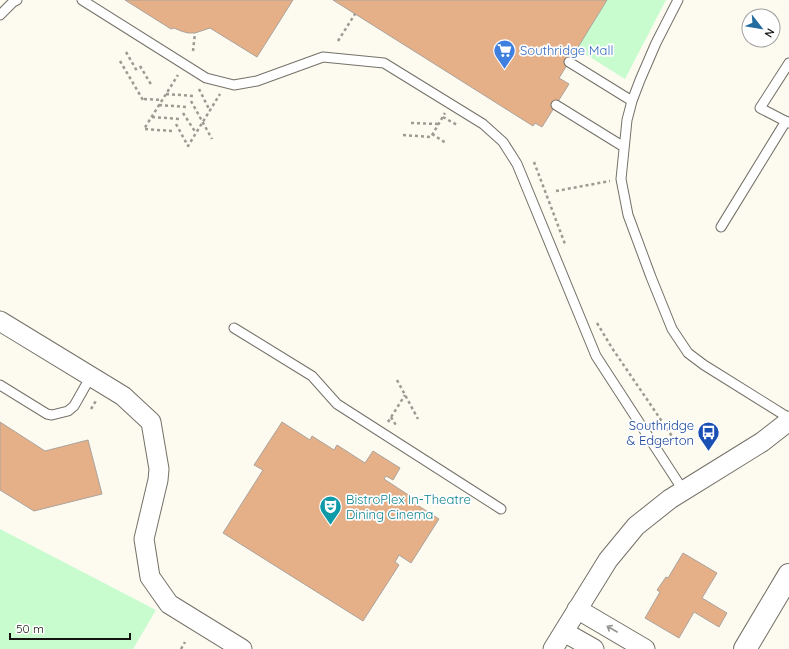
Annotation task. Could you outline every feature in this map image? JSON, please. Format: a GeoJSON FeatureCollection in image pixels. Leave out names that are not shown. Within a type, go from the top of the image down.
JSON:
{"type":"FeatureCollection","features":[{"type":"Feature","properties":{"kind":"street"},"geometry":{"type":"LineString","coordinates":[[0,322],[123,396],[151,422],[159,469],[158,480],[144,539],[150,577],[169,604],[242,649]]}},
{"type":"Feature","properties":{"kind":"street"},"geometry":{"type":"LineString","coordinates":[[553,649],[608,560],[636,526],[683,490],[762,442],[789,421]]}},
{"type":"Feature","properties":{"kind":"street"},"geometry":{"type":"LineString","coordinates":[[746,649],[789,575]]}},
{"type":"Feature","properties":{"kind":"street"},"geometry":{"type":"LineString","coordinates":[[577,609],[645,649]]}},
{"type":"Feature","properties":{"kind":"street"},"geometry":{"type":"LineString","coordinates":[[564,632],[594,649]]}},
{"type":"Feature","properties":{"kind":"lane"},"geometry":{"type":"LineString","coordinates":[[0,15],[17,0]]}},
{"type":"Feature","properties":{"kind":"lane"},"geometry":{"type":"LineString","coordinates":[[82,0],[206,78],[234,85],[252,82],[323,57],[384,62],[483,124],[503,142],[517,164],[596,356],[683,490]]}},
{"type":"Feature","properties":{"kind":"lane"},"geometry":{"type":"LineString","coordinates":[[678,0],[656,43],[640,80],[632,100],[627,120],[621,179],[628,215],[672,328],[688,353],[704,365],[789,418]]}},
{"type":"Feature","properties":{"kind":"lane"},"geometry":{"type":"LineString","coordinates":[[569,62],[632,100]]}},
{"type":"Feature","properties":{"kind":"lane"},"geometry":{"type":"LineString","coordinates":[[721,227],[788,122],[760,108],[789,63]]}},
{"type":"Feature","properties":{"kind":"lane"},"geometry":{"type":"LineString","coordinates":[[556,105],[624,147]]}},
{"type":"Feature","properties":{"kind":"lane"},"geometry":{"type":"LineString","coordinates":[[234,328],[312,376],[337,404],[501,509]]}},
{"type":"Feature","properties":{"kind":"lane"},"geometry":{"type":"LineString","coordinates":[[0,385],[47,414],[52,415],[68,411],[74,406],[90,376]]}},
{"type":"Feature","properties":{"kind":"path"},"geometry":{"type":"LineString","coordinates":[[338,41],[355,14]]}},
{"type":"Feature","properties":{"kind":"path"},"geometry":{"type":"LineString","coordinates":[[194,51],[195,33]]}},
{"type":"Feature","properties":{"kind":"path"},"geometry":{"type":"LineString","coordinates":[[126,52],[137,71]]}},
{"type":"Feature","properties":{"kind":"path"},"geometry":{"type":"LineString","coordinates":[[120,61],[143,99],[162,100]]}},
{"type":"Feature","properties":{"kind":"path"},"geometry":{"type":"LineString","coordinates":[[140,66],[152,86]]}},
{"type":"Feature","properties":{"kind":"path"},"geometry":{"type":"LineString","coordinates":[[172,131],[144,129],[179,74]]}},
{"type":"Feature","properties":{"kind":"path"},"geometry":{"type":"LineString","coordinates":[[198,89],[210,111]]}},
{"type":"Feature","properties":{"kind":"path"},"geometry":{"type":"LineString","coordinates":[[166,94],[194,96]]}},
{"type":"Feature","properties":{"kind":"path"},"geometry":{"type":"LineString","coordinates":[[176,124],[188,146],[220,94]]}},
{"type":"Feature","properties":{"kind":"path"},"geometry":{"type":"LineString","coordinates":[[191,101],[212,139]]}},
{"type":"Feature","properties":{"kind":"path"},"geometry":{"type":"LineString","coordinates":[[159,105],[187,108]]}},
{"type":"Feature","properties":{"kind":"path"},"geometry":{"type":"LineString","coordinates":[[183,113],[196,133]]}},
{"type":"Feature","properties":{"kind":"path"},"geometry":{"type":"LineString","coordinates":[[404,135],[430,137],[446,113]]}},
{"type":"Feature","properties":{"kind":"path"},"geometry":{"type":"LineString","coordinates":[[152,117],[180,119]]}},
{"type":"Feature","properties":{"kind":"path"},"geometry":{"type":"LineString","coordinates":[[443,117],[457,125]]}},
{"type":"Feature","properties":{"kind":"path"},"geometry":{"type":"LineString","coordinates":[[412,123],[438,124]]}},
{"type":"Feature","properties":{"kind":"path"},"geometry":{"type":"LineString","coordinates":[[432,134],[446,143]]}},
{"type":"Feature","properties":{"kind":"path"},"geometry":{"type":"LineString","coordinates":[[534,162],[567,250]]}},
{"type":"Feature","properties":{"kind":"path"},"geometry":{"type":"LineString","coordinates":[[556,191],[602,183]]}},
{"type":"Feature","properties":{"kind":"path"},"geometry":{"type":"LineString","coordinates":[[597,322],[612,348],[678,445]]}},
{"type":"Feature","properties":{"kind":"path"},"geometry":{"type":"LineString","coordinates":[[397,380],[418,420]]}},
{"type":"Feature","properties":{"kind":"path"},"geometry":{"type":"LineString","coordinates":[[382,419],[388,423],[405,396]]}},
{"type":"Feature","properties":{"kind":"path"},"geometry":{"type":"LineString","coordinates":[[181,649],[185,642]]}},
{"type":"Feature","properties":{"kind":"green space"},"geometry":{"type":"Polygon","coordinates":[[[607,0],[666,0],[625,79],[577,49],[607,0]]]}},
{"type":"Feature","properties":{"kind":"green space"},"geometry":{"type":"Polygon","coordinates":[[[0,529],[156,610],[133,649],[0,649],[0,529]]]}},
{"type":"Feature","properties":{"kind":"building"},"geometry":{"type":"Polygon","coordinates":[[[125,0],[293,0],[257,57],[210,28],[195,33],[188,33],[174,28],[171,29],[125,0]]]}},
{"type":"Feature","properties":{"kind":"building","name":"Southridge Mall"},"geometry":{"type":"Polygon","coordinates":[[[333,0],[607,0],[559,78],[569,84],[542,127],[535,123],[533,126],[333,0]]]}},
{"type":"Feature","properties":{"kind":"building"},"geometry":{"type":"Polygon","coordinates":[[[0,422],[45,451],[88,440],[102,494],[34,511],[0,490],[0,422]]]}},
{"type":"Feature","properties":{"kind":"building","name":"BistroPlex In-Theatre Dining Cinema"},"geometry":{"type":"Polygon","coordinates":[[[282,422],[310,440],[312,436],[334,450],[337,445],[365,463],[373,451],[400,468],[393,480],[386,476],[384,479],[413,498],[411,501],[439,519],[411,563],[399,555],[395,562],[399,565],[363,621],[223,533],[263,470],[254,465],[282,422]]]}},
{"type":"Feature","properties":{"kind":"building"},"geometry":{"type":"Polygon","coordinates":[[[683,553],[717,573],[702,598],[727,613],[719,627],[694,612],[679,638],[645,618],[660,592],[657,590],[666,577],[668,578],[683,553]]]}},
{"type":"Feature","properties":{"kind":"place","name":"Southridge Mall"},"geometry":{"type":"Point","coordinates":[504,70]}},
{"type":"Feature","properties":{"kind":"place","name":"Southridge & Edgerton"},"geometry":{"type":"Point","coordinates":[709,452]}},
{"type":"Feature","properties":{"kind":"place","name":"BistroPlex In-Theatre Dining Cinema"},"geometry":{"type":"Point","coordinates":[331,526]}}]}
